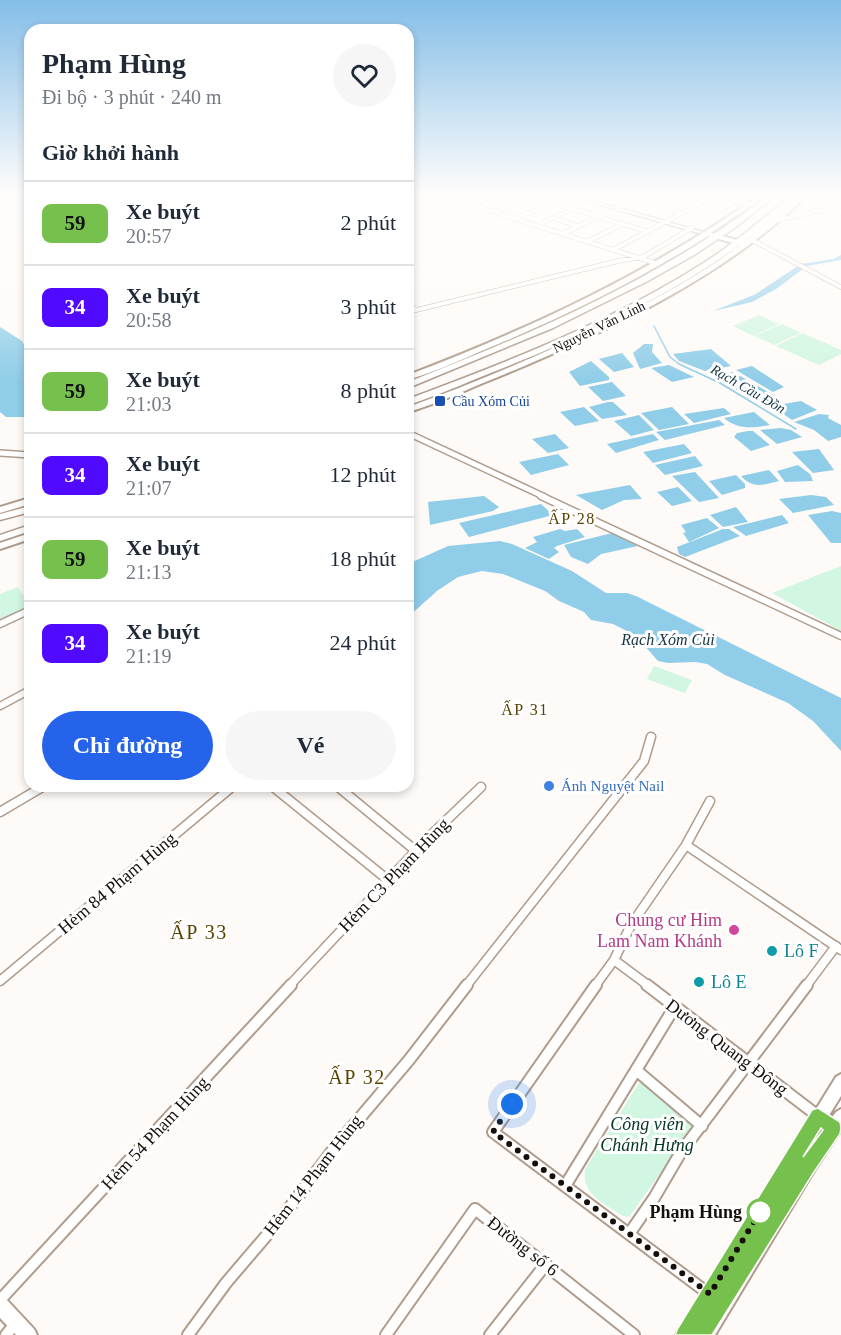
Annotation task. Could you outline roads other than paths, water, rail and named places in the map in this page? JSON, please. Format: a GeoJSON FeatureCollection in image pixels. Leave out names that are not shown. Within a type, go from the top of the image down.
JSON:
{"type":"FeatureCollection","features":[{"type":"Feature","properties":{"kind":"highway","name":"Nguyễn Văn Linh"},"geometry":{"type":"LineString","coordinates":[[414,383],[516,341],[597,304],[681,257]]}},
{"type":"Feature","properties":{"kind":"highway","name":"Nguyễn Văn Linh"},"geometry":{"type":"LineString","coordinates":[[414,400],[585,330],[663,290],[717,257]]}},
{"type":"Feature","properties":{"kind":"highway"},"geometry":{"type":"LineString","coordinates":[[0,518],[24,506]]}},
{"type":"Feature","properties":{"kind":"highway"},"geometry":{"type":"LineString","coordinates":[[0,538],[24,530]]}},
{"type":"Feature","properties":{"kind":"main road","name":"Nguyễn Văn Linh"},"geometry":{"type":"LineString","coordinates":[[414,376],[506,339],[580,305],[668,257]]}},
{"type":"Feature","properties":{"kind":"main road","name":"Nguyễn Văn Linh"},"geometry":{"type":"LineString","coordinates":[[414,410],[588,334],[667,293],[720,257]]}},
{"type":"Feature","properties":{"kind":"main road"},"geometry":{"type":"LineString","coordinates":[[0,510],[24,504]]}},
{"type":"Feature","properties":{"kind":"main road"},"geometry":{"type":"LineString","coordinates":[[0,547],[24,538]]}},
{"type":"Feature","properties":{"kind":"main road"},"geometry":{"type":"LineString","coordinates":[[0,547],[24,543]]}},
{"type":"Feature","properties":{"kind":"main road"},"geometry":{"type":"LineString","coordinates":[[705,1335],[716,1299],[818,1116],[841,1082]]}},
{"type":"Feature","properties":{"kind":"main road"},"geometry":{"type":"LineString","coordinates":[[685,1335],[716,1299],[808,1166],[839,1126]]}},
{"type":"Feature","properties":{"kind":"main road"},"geometry":{"type":"LineString","coordinates":[[0,1305],[20,1332]]}},
{"type":"Feature","properties":{"kind":"street"},"geometry":{"type":"LineString","coordinates":[[787,257],[841,287]]}},
{"type":"Feature","properties":{"kind":"street"},"geometry":{"type":"LineString","coordinates":[[416,310],[618,261],[640,258],[658,264]]}},
{"type":"Feature","properties":{"kind":"street"},"geometry":{"type":"LineString","coordinates":[[414,436],[841,636]]}},
{"type":"Feature","properties":{"kind":"street"},"geometry":{"type":"LineString","coordinates":[[0,453],[24,455]]}},
{"type":"Feature","properties":{"kind":"street"},"geometry":{"type":"LineString","coordinates":[[0,624],[24,613]]}},
{"type":"Feature","properties":{"kind":"street"},"geometry":{"type":"LineString","coordinates":[[0,706],[24,693]]}},
{"type":"Feature","properties":{"kind":"street","name":"Hẻm 14 Phạm Hùng"},"geometry":{"type":"LineString","coordinates":[[188,1335],[226,1283],[284,1215],[378,1094],[409,1060],[529,904],[644,761],[651,737]]}},
{"type":"Feature","properties":{"kind":"street","name":"Hẻm C3 Phạm Hùng"},"geometry":{"type":"LineString","coordinates":[[309,966],[416,850],[481,787]]}},
{"type":"Feature","properties":{"kind":"street"},"geometry":{"type":"LineString","coordinates":[[0,812],[34,792]]}},
{"type":"Feature","properties":{"kind":"street","name":"Hẻm 84 Phạm Hùng"},"geometry":{"type":"LineString","coordinates":[[0,981],[226,792]]}},
{"type":"Feature","properties":{"kind":"street"},"geometry":{"type":"LineString","coordinates":[[279,792],[388,880]]}},
{"type":"Feature","properties":{"kind":"street"},"geometry":{"type":"LineString","coordinates":[[344,792],[416,850]]}},
{"type":"Feature","properties":{"kind":"street"},"geometry":{"type":"LineString","coordinates":[[710,801],[686,845],[631,925],[614,960],[493,1132],[716,1299]]}},
{"type":"Feature","properties":{"kind":"street"},"geometry":{"type":"LineString","coordinates":[[629,1234],[654,1198],[681,1152],[838,948],[686,845]]}},
{"type":"Feature","properties":{"kind":"street","name":"Dương Quang Đông"},"geometry":{"type":"LineString","coordinates":[[614,960],[818,1116],[839,1126]]}},
{"type":"Feature","properties":{"kind":"street","name":"Hẻm 54 Phạm Hùng"},"geometry":{"type":"LineString","coordinates":[[0,1300],[309,966]]}},
{"type":"Feature","properties":{"kind":"street"},"geometry":{"type":"LineString","coordinates":[[565,1186],[674,1008]]}},
{"type":"Feature","properties":{"kind":"street"},"geometry":{"type":"LineString","coordinates":[[636,1070],[702,1126]]}},
{"type":"Feature","properties":{"kind":"street","name":"Đường số 6"},"geometry":{"type":"LineString","coordinates":[[386,1335],[475,1209],[634,1335]]}},
{"type":"Feature","properties":{"kind":"street"},"geometry":{"type":"LineString","coordinates":[[490,1335],[546,1264]]}},
{"type":"Feature","properties":{"kind":"water"},"geometry":{"type":"Polygon","coordinates":[[[841,257],[841,260],[807,266],[776,289],[752,302],[713,311],[754,295],[801,264],[841,257]]]}},
{"type":"Feature","properties":{"kind":"water"},"geometry":{"type":"Polygon","coordinates":[[[0,327],[24,344],[24,417],[6,417],[0,412],[0,327]]]}},
{"type":"Feature","properties":{"kind":"water"},"geometry":{"type":"Polygon","coordinates":[[[644,344],[653,344],[652,352],[662,363],[640,369],[633,353],[644,344]]]}},
{"type":"Feature","properties":{"kind":"water"},"geometry":{"type":"Polygon","coordinates":[[[711,349],[731,366],[705,371],[679,361],[673,354],[711,349]]]}},
{"type":"Feature","properties":{"kind":"water"},"geometry":{"type":"Polygon","coordinates":[[[622,353],[634,367],[614,372],[599,359],[622,353]]]}},
{"type":"Feature","properties":{"kind":"water"},"geometry":{"type":"Polygon","coordinates":[[[591,361],[609,377],[609,380],[580,386],[569,372],[591,361]]]}},
{"type":"Feature","properties":{"kind":"water"},"geometry":{"type":"Polygon","coordinates":[[[669,365],[694,377],[672,382],[651,368],[669,365]]]}},
{"type":"Feature","properties":{"kind":"water"},"geometry":{"type":"Polygon","coordinates":[[[752,366],[784,387],[773,392],[736,370],[752,366]]]}},
{"type":"Feature","properties":{"kind":"water"},"geometry":{"type":"Polygon","coordinates":[[[733,372],[777,397],[768,402],[758,402],[715,377],[733,372]]]}},
{"type":"Feature","properties":{"kind":"water"},"geometry":{"type":"Polygon","coordinates":[[[612,382],[626,396],[603,401],[588,387],[612,382]]]}},
{"type":"Feature","properties":{"kind":"water"},"geometry":{"type":"Polygon","coordinates":[[[801,401],[817,410],[792,420],[776,409],[778,405],[801,401]]]}},
{"type":"Feature","properties":{"kind":"water"},"geometry":{"type":"Polygon","coordinates":[[[613,402],[627,415],[602,419],[589,407],[613,402]]]}},
{"type":"Feature","properties":{"kind":"water"},"geometry":{"type":"Polygon","coordinates":[[[584,407],[599,421],[575,426],[560,412],[584,407]]]}},
{"type":"Feature","properties":{"kind":"water"},"geometry":{"type":"Polygon","coordinates":[[[672,407],[689,424],[659,430],[641,413],[672,407]]]}},
{"type":"Feature","properties":{"kind":"water"},"geometry":{"type":"Polygon","coordinates":[[[724,408],[731,414],[694,423],[684,414],[724,408]]]}},
{"type":"Feature","properties":{"kind":"water"},"geometry":{"type":"Polygon","coordinates":[[[754,412],[770,425],[746,427],[735,425],[724,418],[754,412]]]}},
{"type":"Feature","properties":{"kind":"water"},"geometry":{"type":"Polygon","coordinates":[[[819,414],[829,415],[828,418],[841,425],[841,437],[828,441],[814,430],[794,422],[819,414]]]}},
{"type":"Feature","properties":{"kind":"water"},"geometry":{"type":"Polygon","coordinates":[[[639,415],[654,430],[631,436],[614,421],[639,415]]]}},
{"type":"Feature","properties":{"kind":"water"},"geometry":{"type":"Polygon","coordinates":[[[719,420],[725,425],[665,440],[656,432],[719,420]]]}},
{"type":"Feature","properties":{"kind":"water"},"geometry":{"type":"Polygon","coordinates":[[[781,428],[791,430],[802,437],[777,444],[760,430],[781,428]]]}},
{"type":"Feature","properties":{"kind":"water"},"geometry":{"type":"Polygon","coordinates":[[[753,431],[770,445],[751,451],[734,437],[737,433],[753,431]]]}},
{"type":"Feature","properties":{"kind":"water"},"geometry":{"type":"Polygon","coordinates":[[[555,434],[569,448],[548,453],[532,439],[555,434]]]}},
{"type":"Feature","properties":{"kind":"water"},"geometry":{"type":"Polygon","coordinates":[[[653,434],[659,440],[616,453],[607,444],[653,434]]]}},
{"type":"Feature","properties":{"kind":"water"},"geometry":{"type":"Polygon","coordinates":[[[684,444],[692,453],[653,463],[643,452],[684,444]]]}},
{"type":"Feature","properties":{"kind":"water"},"geometry":{"type":"Polygon","coordinates":[[[819,449],[834,470],[813,473],[792,452],[819,449]]]}},
{"type":"Feature","properties":{"kind":"water"},"geometry":{"type":"Polygon","coordinates":[[[558,454],[569,465],[531,475],[519,462],[558,454]]]}},
{"type":"Feature","properties":{"kind":"water"},"geometry":{"type":"Polygon","coordinates":[[[695,456],[703,466],[665,475],[655,465],[695,456]]]}},
{"type":"Feature","properties":{"kind":"water"},"geometry":{"type":"Polygon","coordinates":[[[798,465],[810,474],[813,481],[785,482],[777,471],[798,465]]]}},
{"type":"Feature","properties":{"kind":"water"},"geometry":{"type":"Polygon","coordinates":[[[769,470],[779,481],[763,485],[754,484],[741,476],[769,470]]]}},
{"type":"Feature","properties":{"kind":"water"},"geometry":{"type":"Polygon","coordinates":[[[695,472],[719,498],[699,502],[672,476],[695,472]]]}},
{"type":"Feature","properties":{"kind":"water"},"geometry":{"type":"Polygon","coordinates":[[[736,475],[745,484],[745,488],[722,495],[709,481],[736,475]]]}},
{"type":"Feature","properties":{"kind":"water"},"geometry":{"type":"Polygon","coordinates":[[[630,485],[642,499],[624,500],[602,510],[576,495],[630,485]]]}},
{"type":"Feature","properties":{"kind":"water"},"geometry":{"type":"Polygon","coordinates":[[[678,487],[692,501],[672,506],[657,492],[678,487]]]}},
{"type":"Feature","properties":{"kind":"water"},"geometry":{"type":"Polygon","coordinates":[[[811,495],[826,497],[834,505],[793,513],[779,499],[811,495]]]}},
{"type":"Feature","properties":{"kind":"water"},"geometry":{"type":"Polygon","coordinates":[[[484,496],[499,507],[493,511],[430,525],[428,502],[484,496]]]}},
{"type":"Feature","properties":{"kind":"water"},"geometry":{"type":"Polygon","coordinates":[[[541,504],[553,515],[469,537],[459,523],[541,504]]]}},
{"type":"Feature","properties":{"kind":"water"},"geometry":{"type":"Polygon","coordinates":[[[736,507],[748,522],[723,527],[710,515],[736,507]]]}},
{"type":"Feature","properties":{"kind":"water"},"geometry":{"type":"Polygon","coordinates":[[[832,511],[841,513],[841,543],[831,543],[808,515],[832,511]]]}},
{"type":"Feature","properties":{"kind":"water"},"geometry":{"type":"Polygon","coordinates":[[[782,515],[789,523],[746,536],[733,527],[782,515]]]}},
{"type":"Feature","properties":{"kind":"water"},"geometry":{"type":"Polygon","coordinates":[[[707,518],[719,528],[689,542],[681,525],[707,518]]]}},
{"type":"Feature","properties":{"kind":"water"},"geometry":{"type":"Polygon","coordinates":[[[560,529],[565,531],[577,529],[585,537],[557,546],[554,548],[559,552],[549,559],[525,548],[537,542],[533,537],[560,529]]]}},
{"type":"Feature","properties":{"kind":"water"},"geometry":{"type":"Polygon","coordinates":[[[723,529],[729,529],[740,536],[685,557],[679,554],[677,547],[723,529]]]}},
{"type":"Feature","properties":{"kind":"water"},"geometry":{"type":"Polygon","coordinates":[[[612,533],[638,546],[601,554],[588,564],[571,557],[564,545],[612,533]]]}},
{"type":"Feature","properties":{"kind":"water","name":"Rạch Xóm Củi"},"geometry":{"type":"Polygon","coordinates":[[[500,541],[512,544],[572,571],[606,593],[627,593],[636,596],[841,698],[841,751],[813,721],[788,703],[725,675],[707,664],[658,661],[635,635],[613,624],[591,620],[584,612],[559,601],[545,591],[503,574],[482,571],[458,577],[437,591],[414,612],[414,561],[448,546],[500,541]]]}},
{"type":"Feature","properties":{"kind":"waterway","name":"Rạch Cầu Đồn"},"geometry":{"type":"LineString","coordinates":[[654,326],[670,357],[679,364],[720,383],[796,429]]}},
{"type":"Feature","properties":{"kind":"place","name":"Cầu Xóm Củi"},"geometry":{"type":"Point","coordinates":[440,401]}},
{"type":"Feature","properties":{"kind":"place","name":"Ánh Nguyệt Nail"},"geometry":{"type":"Point","coordinates":[549,786]}},
{"type":"Feature","properties":{"kind":"place","name":"Chung cư Him Lam Nam Khánh"},"geometry":{"type":"Point","coordinates":[734,930]}},
{"type":"Feature","properties":{"kind":"place","name":"Lô F"},"geometry":{"type":"Point","coordinates":[772,951]}},
{"type":"Feature","properties":{"kind":"place","name":"Lô E"},"geometry":{"type":"Point","coordinates":[699,982]}},
{"type":"Feature","properties":{"kind":"place","name":"Phạm Hùng"},"geometry":{"type":"Point","coordinates":[760,1212]}},
{"type":"Feature","properties":{"kind":"district","name":"ẤP 28"},"geometry":{"type":"Point","coordinates":[572,518]}},
{"type":"Feature","properties":{"kind":"district","name":"ẤP 31"},"geometry":{"type":"Point","coordinates":[525,709]}},
{"type":"Feature","properties":{"kind":"district","name":"ẤP 33"},"geometry":{"type":"Point","coordinates":[199,932]}},
{"type":"Feature","properties":{"kind":"district","name":"ẤP 32"},"geometry":{"type":"Point","coordinates":[357,1077]}},
{"type":"Feature","properties":{"kind":"park label","name":"Công viên Chánh Hưng"},"geometry":{"type":"Point","coordinates":[647,1134]}}]}
